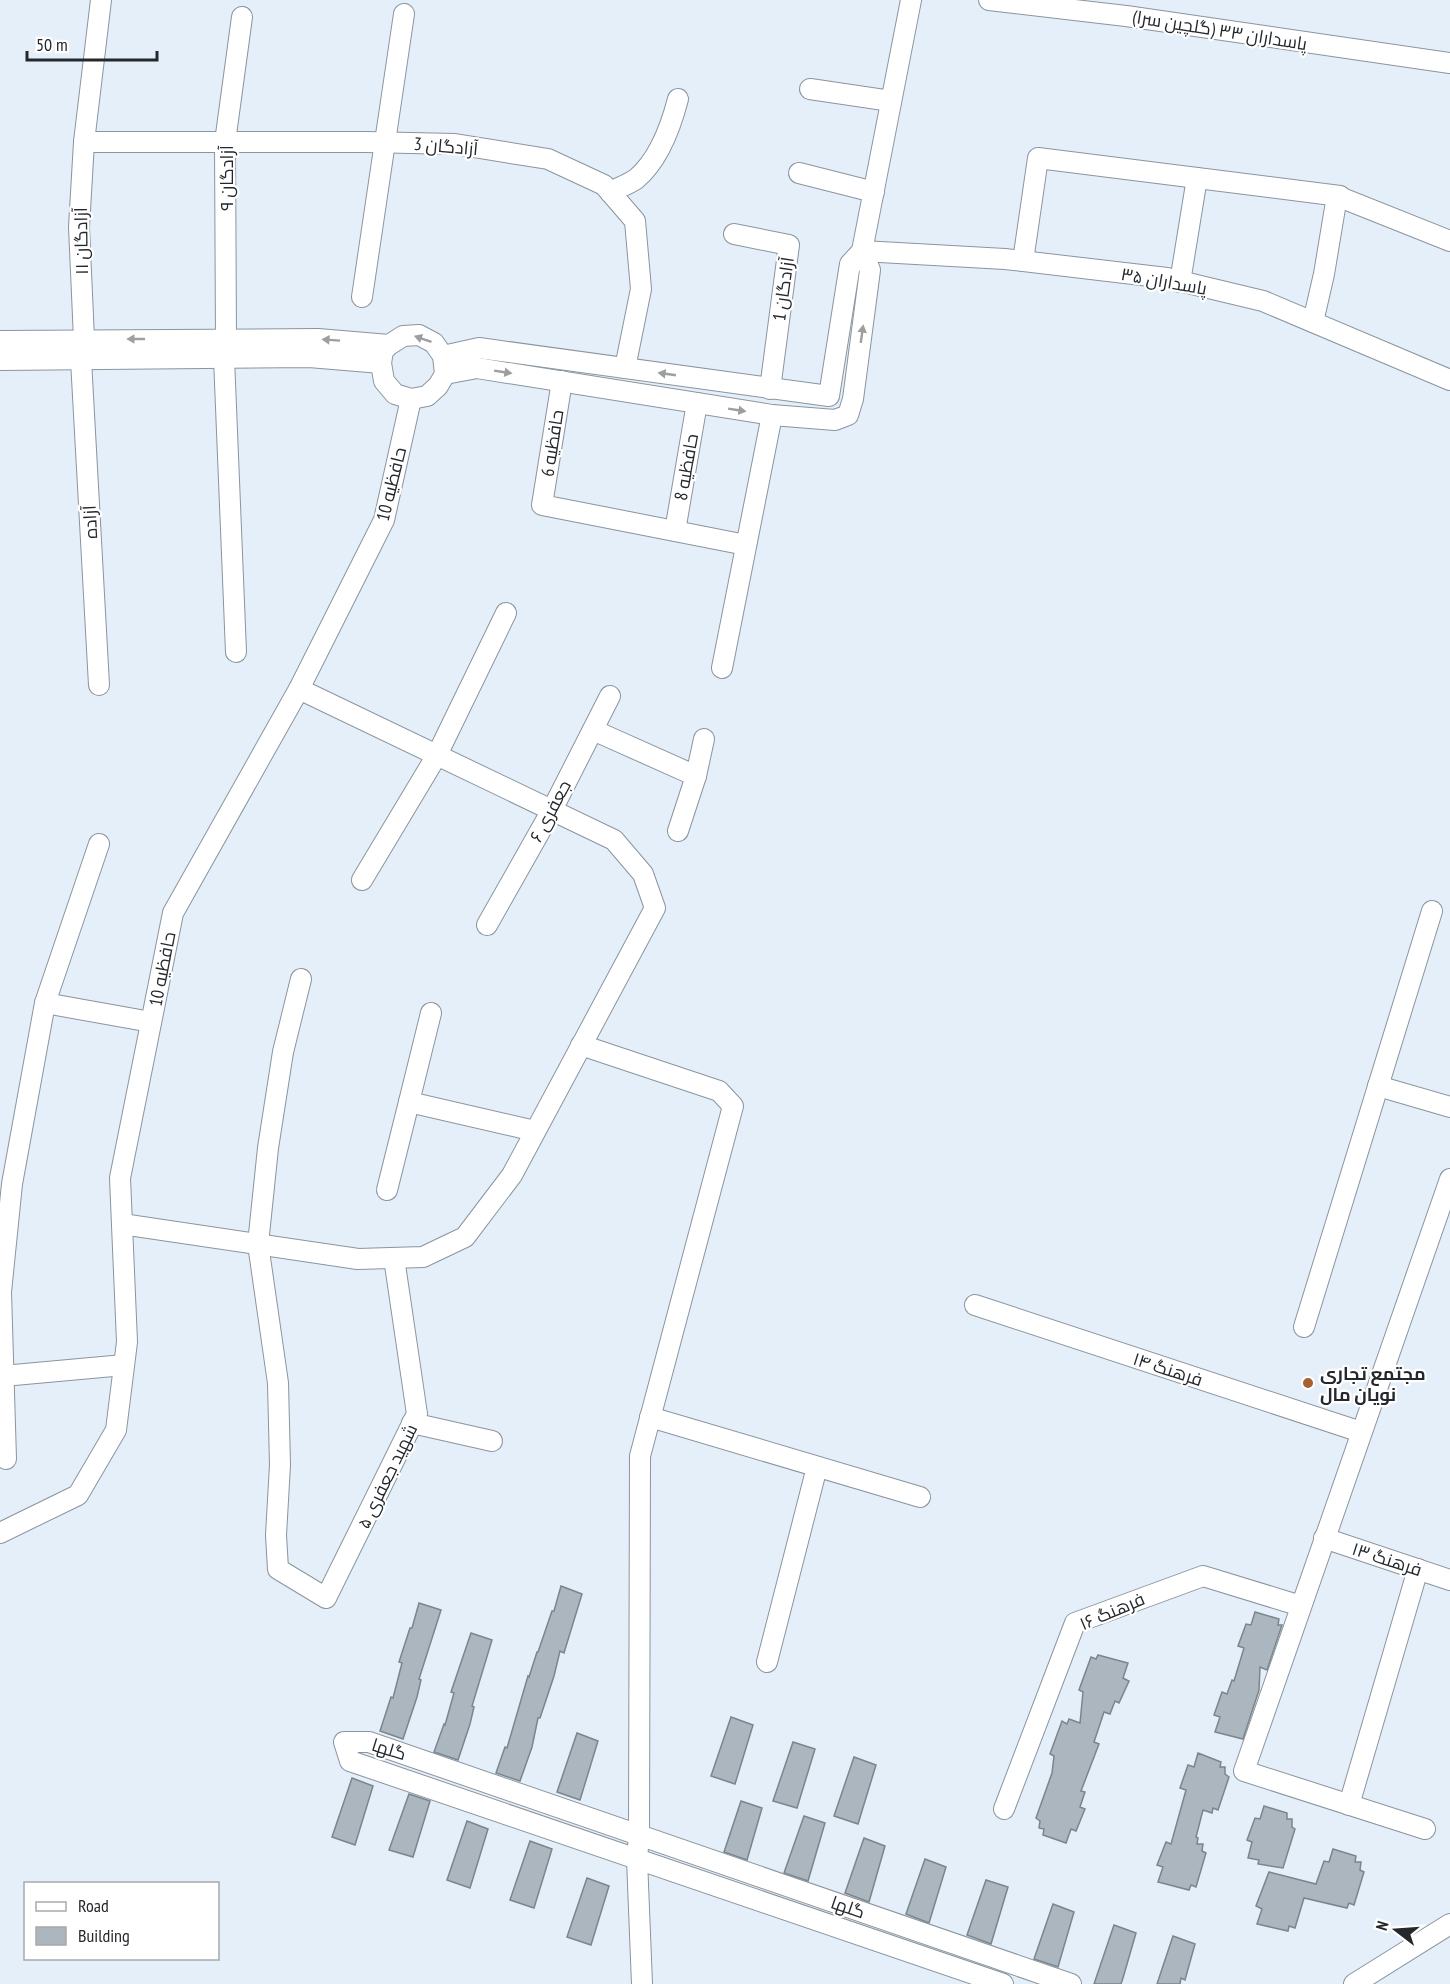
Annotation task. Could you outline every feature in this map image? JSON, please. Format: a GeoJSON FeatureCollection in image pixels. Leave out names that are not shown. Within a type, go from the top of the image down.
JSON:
{"type":"FeatureCollection","features":[{"type":"Feature","properties":{"kind":"street","name":"آزادگان ۱۱"},"geometry":{"type":"LineString","coordinates":[[84,339],[79,227],[84,142],[101,0]]}},
{"type":"Feature","properties":{"kind":"street"},"geometry":{"type":"LineString","coordinates":[[444,365],[479,348],[829,396],[850,264],[862,250],[911,0]]}},
{"type":"Feature","properties":{"kind":"street","name":"پاسداران ۳۳ (گلچین سرا)"},"geometry":{"type":"LineString","coordinates":[[989,0],[1126,16],[1450,63]]}},
{"type":"Feature","properties":{"kind":"street"},"geometry":{"type":"LineString","coordinates":[[362,297],[404,14]]}},
{"type":"Feature","properties":{"kind":"street","name":"آزادگان ۹"},"geometry":{"type":"LineString","coordinates":[[236,652],[225,349],[225,142],[242,17]]}},
{"type":"Feature","properties":{"kind":"street"},"geometry":{"type":"LineString","coordinates":[[810,89],[891,101]]}},
{"type":"Feature","properties":{"kind":"street"},"geometry":{"type":"LineString","coordinates":[[610,192],[635,179],[652,160],[672,123],[678,99]]}},
{"type":"Feature","properties":{"kind":"street","name":"آزادگان 3"},"geometry":{"type":"LineString","coordinates":[[84,142],[455,144],[548,159],[604,185],[635,221],[641,289],[625,368]]}},
{"type":"Feature","properties":{"kind":"street"},"geometry":{"type":"LineString","coordinates":[[1023,261],[1038,158],[1339,196],[1450,242]]}},
{"type":"Feature","properties":{"kind":"street"},"geometry":{"type":"LineString","coordinates":[[799,173],[874,192]]}},
{"type":"Feature","properties":{"kind":"street"},"geometry":{"type":"LineString","coordinates":[[1180,282],[1197,178]]}},
{"type":"Feature","properties":{"kind":"street"},"geometry":{"type":"LineString","coordinates":[[1313,322],[1339,196]]}},
{"type":"Feature","properties":{"kind":"street","name":"آزادگان 1"},"geometry":{"type":"LineString","coordinates":[[734,234],[789,245],[770,389]]}},
{"type":"Feature","properties":{"kind":"street"},"geometry":{"type":"LineString","coordinates":[[444,365],[562,381],[772,415],[836,420],[848,415],[853,399],[870,270],[862,250]]}},
{"type":"Feature","properties":{"kind":"street","name":"پاسداران ۳۵"},"geometry":{"type":"LineString","coordinates":[[862,250],[1023,261],[1167,278],[1263,301],[1450,380]]}},
{"type":"Feature","properties":{"kind":"street"},"geometry":{"type":"LineString","coordinates":[[419,335],[434,343],[444,365],[438,386],[426,396],[411,399],[395,394],[384,381],[381,363],[383,351],[389,345],[403,336],[419,335]]}},
{"type":"Feature","properties":{"kind":"street"},"geometry":{"type":"LineString","coordinates":[[0,341],[84,339],[381,363]]}},
{"type":"Feature","properties":{"kind":"street"},"geometry":{"type":"LineString","coordinates":[[0,360],[81,360],[318,339],[389,345]]}},
{"type":"Feature","properties":{"kind":"street","name":"آزاده"},"geometry":{"type":"LineString","coordinates":[[81,360],[99,685]]}},
{"type":"Feature","properties":{"kind":"street","name":"حافظیه 6"},"geometry":{"type":"LineString","coordinates":[[562,381],[542,505],[675,531]]}},
{"type":"Feature","properties":{"kind":"street","name":"حافظیه 10"},"geometry":{"type":"LineString","coordinates":[[0,1533],[78,1495],[116,1430],[127,1342],[120,1178],[173,913],[299,689],[384,520],[411,399]]}},
{"type":"Feature","properties":{"kind":"street","name":"حافظیه 8"},"geometry":{"type":"LineString","coordinates":[[675,531],[697,403]]}},
{"type":"Feature","properties":{"kind":"street"},"geometry":{"type":"LineString","coordinates":[[722,668],[772,415]]}},
{"type":"Feature","properties":{"kind":"street"},"geometry":{"type":"LineString","coordinates":[[675,531],[746,545]]}},
{"type":"Feature","properties":{"kind":"street"},"geometry":{"type":"LineString","coordinates":[[362,880],[437,755],[506,613]]}},
{"type":"Feature","properties":{"kind":"street"},"geometry":{"type":"LineString","coordinates":[[122,1224],[358,1259],[423,1257],[465,1237],[512,1175],[655,908],[643,874],[614,840],[299,689]]}},
{"type":"Feature","properties":{"kind":"street","name":"جعفری ۶"},"geometry":{"type":"LineString","coordinates":[[487,925],[552,810],[610,696]]}},
{"type":"Feature","properties":{"kind":"street"},"geometry":{"type":"LineString","coordinates":[[593,730],[696,776]]}},
{"type":"Feature","properties":{"kind":"street"},"geometry":{"type":"LineString","coordinates":[[678,831],[696,776],[704,739]]}},
{"type":"Feature","properties":{"kind":"street"},"geometry":{"type":"LineString","coordinates":[[6,1459],[1,1292],[12,1184],[45,1003],[99,844]]}},
{"type":"Feature","properties":{"kind":"street"},"geometry":{"type":"LineString","coordinates":[[1304,1327],[1432,911]]}},
{"type":"Feature","properties":{"kind":"street"},"geometry":{"type":"LineString","coordinates":[[258,1244],[268,1149],[281,1062],[302,979]]}},
{"type":"Feature","properties":{"kind":"street"},"geometry":{"type":"LineString","coordinates":[[45,1003],[151,1022]]}},
{"type":"Feature","properties":{"kind":"street"},"geometry":{"type":"LineString","coordinates":[[387,1190],[431,1013]]}},
{"type":"Feature","properties":{"kind":"street"},"geometry":{"type":"LineString","coordinates":[[581,1045],[719,1091],[733,1106],[640,1456],[639,1835],[637,1859],[642,1984]]}},
{"type":"Feature","properties":{"kind":"street"},"geometry":{"type":"LineString","coordinates":[[1378,1086],[1450,1107]]}},
{"type":"Feature","properties":{"kind":"street"},"geometry":{"type":"LineString","coordinates":[[409,1102],[535,1131]]}},
{"type":"Feature","properties":{"kind":"street"},"geometry":{"type":"LineString","coordinates":[[1425,1829],[1244,1771],[1361,1432],[1446,1201],[1450,1179]]}},
{"type":"Feature","properties":{"kind":"street","name":"شهید جعفری ۵"},"geometry":{"type":"LineString","coordinates":[[258,1244],[278,1383],[280,1465],[276,1535],[278,1569],[326,1598],[417,1414],[394,1258]]}},
{"type":"Feature","properties":{"kind":"street","name":"فرهنگ ۱۴"},"geometry":{"type":"LineString","coordinates":[[975,1305],[1361,1432]]}},
{"type":"Feature","properties":{"kind":"street"},"geometry":{"type":"LineString","coordinates":[[3,1376],[124,1365]]}},
{"type":"Feature","properties":{"kind":"street"},"geometry":{"type":"LineString","coordinates":[[650,1418],[920,1497]]}},
{"type":"Feature","properties":{"kind":"street"},"geometry":{"type":"LineString","coordinates":[[412,1423],[492,1441]]}},
{"type":"Feature","properties":{"kind":"street"},"geometry":{"type":"LineString","coordinates":[[767,1662],[817,1467]]}},
{"type":"Feature","properties":{"kind":"street","name":"فرهنگ ۱۳"},"geometry":{"type":"LineString","coordinates":[[1324,1538],[1450,1580]]}},
{"type":"Feature","properties":{"kind":"street"},"geometry":{"type":"LineString","coordinates":[[1349,1805],[1418,1569]]}},
{"type":"Feature","properties":{"kind":"street","name":"فرهنگ ۱۶"},"geometry":{"type":"LineString","coordinates":[[1004,1809],[1075,1623],[1203,1576],[1301,1606]]}},
{"type":"Feature","properties":{"kind":"street","name":"گلها"},"geometry":{"type":"LineString","coordinates":[[1003,1984],[350,1761],[344,1742],[369,1742],[1071,1984]]}},
{"type":"Feature","properties":{"kind":"street"},"geometry":{"type":"LineString","coordinates":[[1354,1984],[1450,1924]]}},
{"type":"Feature","properties":{"kind":"building"},"geometry":{"type":"Polygon","coordinates":[[[561,1586],[582,1594],[564,1653],[560,1651],[520,1781],[496,1773],[505,1747],[507,1748],[528,1676],[552,1611],[554,1611],[561,1586]]]}},
{"type":"Feature","properties":{"kind":"building"},"geometry":{"type":"Polygon","coordinates":[[[419,1603],[441,1610],[403,1739],[380,1731],[391,1697],[393,1698],[402,1663],[399,1662],[419,1603]]]}},
{"type":"Feature","properties":{"kind":"building"},"geometry":{"type":"Polygon","coordinates":[[[1255,1612],[1279,1619],[1278,1625],[1282,1625],[1267,1670],[1260,1667],[1259,1690],[1243,1739],[1215,1732],[1220,1717],[1214,1715],[1222,1692],[1227,1694],[1232,1680],[1234,1681],[1244,1648],[1238,1646],[1246,1624],[1251,1625],[1255,1612]]]}},
{"type":"Feature","properties":{"kind":"building"},"geometry":{"type":"Polygon","coordinates":[[[471,1633],[492,1640],[458,1760],[434,1752],[445,1725],[454,1693],[451,1692],[471,1633]]]}},
{"type":"Feature","properties":{"kind":"building"},"geometry":{"type":"Polygon","coordinates":[[[1098,1655],[1128,1663],[1123,1678],[1129,1681],[1119,1703],[1115,1701],[1110,1714],[1104,1712],[1094,1742],[1099,1744],[1081,1791],[1085,1792],[1080,1807],[1085,1809],[1076,1831],[1071,1829],[1066,1843],[1043,1835],[1044,1829],[1039,1828],[1040,1821],[1036,1818],[1052,1773],[1054,1756],[1050,1754],[1062,1721],[1067,1724],[1069,1719],[1080,1723],[1083,1692],[1079,1690],[1091,1657],[1096,1659],[1098,1655]]]}},
{"type":"Feature","properties":{"kind":"building"},"geometry":{"type":"Polygon","coordinates":[[[731,1717],[753,1725],[735,1784],[711,1776],[731,1717]]]}},
{"type":"Feature","properties":{"kind":"building"},"geometry":{"type":"Polygon","coordinates":[[[577,1733],[598,1741],[580,1800],[557,1792],[577,1733]]]}},
{"type":"Feature","properties":{"kind":"building"},"geometry":{"type":"Polygon","coordinates":[[[793,1742],[815,1749],[797,1808],[773,1801],[793,1742]]]}},
{"type":"Feature","properties":{"kind":"building"},"geometry":{"type":"Polygon","coordinates":[[[1198,1753],[1221,1762],[1220,1767],[1225,1767],[1225,1774],[1229,1777],[1218,1810],[1213,1808],[1212,1813],[1203,1810],[1196,1837],[1198,1838],[1197,1844],[1203,1844],[1202,1851],[1206,1853],[1196,1887],[1191,1885],[1189,1890],[1158,1882],[1163,1867],[1157,1865],[1166,1842],[1171,1844],[1186,1790],[1180,1788],[1188,1765],[1194,1767],[1198,1753]]]}},
{"type":"Feature","properties":{"kind":"building"},"geometry":{"type":"Polygon","coordinates":[[[854,1757],[876,1765],[858,1824],[834,1816],[854,1757]]]}},
{"type":"Feature","properties":{"kind":"building"},"geometry":{"type":"Polygon","coordinates":[[[352,1778],[373,1786],[355,1845],[332,1837],[352,1778]]]}},
{"type":"Feature","properties":{"kind":"building"},"geometry":{"type":"Polygon","coordinates":[[[409,1794],[430,1801],[413,1857],[389,1850],[409,1794]]]}},
{"type":"Feature","properties":{"kind":"building"},"geometry":{"type":"Polygon","coordinates":[[[741,1801],[762,1808],[747,1860],[724,1852],[741,1801]]]}},
{"type":"Feature","properties":{"kind":"building"},"geometry":{"type":"Polygon","coordinates":[[[1264,1806],[1287,1813],[1287,1819],[1292,1819],[1292,1827],[1295,1829],[1283,1868],[1258,1864],[1259,1860],[1248,1858],[1252,1842],[1247,1840],[1255,1818],[1260,1819],[1264,1806]]]}},
{"type":"Feature","properties":{"kind":"building"},"geometry":{"type":"Polygon","coordinates":[[[804,1816],[825,1823],[808,1881],[784,1873],[804,1816]]]}},
{"type":"Feature","properties":{"kind":"building"},"geometry":{"type":"Polygon","coordinates":[[[467,1821],[488,1829],[470,1888],[447,1880],[467,1821]]]}},
{"type":"Feature","properties":{"kind":"building"},"geometry":{"type":"Polygon","coordinates":[[[864,1838],[885,1846],[869,1902],[845,1893],[864,1838]]]}},
{"type":"Feature","properties":{"kind":"building"},"geometry":{"type":"Polygon","coordinates":[[[530,1841],[552,1849],[534,1908],[510,1900],[530,1841]]]}},
{"type":"Feature","properties":{"kind":"building"},"geometry":{"type":"Polygon","coordinates":[[[1333,1849],[1356,1856],[1355,1862],[1361,1862],[1360,1870],[1364,1872],[1354,1905],[1349,1903],[1347,1908],[1304,1898],[1295,1928],[1289,1926],[1288,1931],[1257,1924],[1262,1909],[1256,1906],[1269,1872],[1316,1884],[1324,1861],[1329,1862],[1333,1849]]]}},
{"type":"Feature","properties":{"kind":"building"},"geometry":{"type":"Polygon","coordinates":[[[925,1859],[946,1867],[929,1923],[906,1914],[925,1859]]]}},
{"type":"Feature","properties":{"kind":"building"},"geometry":{"type":"Polygon","coordinates":[[[587,1878],[609,1886],[591,1945],[567,1937],[587,1878]]]}},
{"type":"Feature","properties":{"kind":"building"},"geometry":{"type":"Polygon","coordinates":[[[986,1880],[1008,1887],[991,1944],[967,1935],[986,1880]]]}},
{"type":"Feature","properties":{"kind":"building"},"geometry":{"type":"Polygon","coordinates":[[[1053,1904],[1074,1912],[1058,1967],[1034,1959],[1053,1904]]]}},
{"type":"Feature","properties":{"kind":"building"},"geometry":{"type":"Polygon","coordinates":[[[1114,1925],[1136,1933],[1121,1984],[1094,1984],[1114,1925]]]}},
{"type":"Feature","properties":{"kind":"building"},"geometry":{"type":"Polygon","coordinates":[[[1173,1936],[1195,1944],[1185,1980],[1181,1978],[1180,1984],[1157,1984],[1173,1936]]]}},
{"type":"Feature","properties":{"kind":"place","name":"مجتمع تجاری نویان مال"},"geometry":{"type":"Point","coordinates":[1308,1383]}}]}
